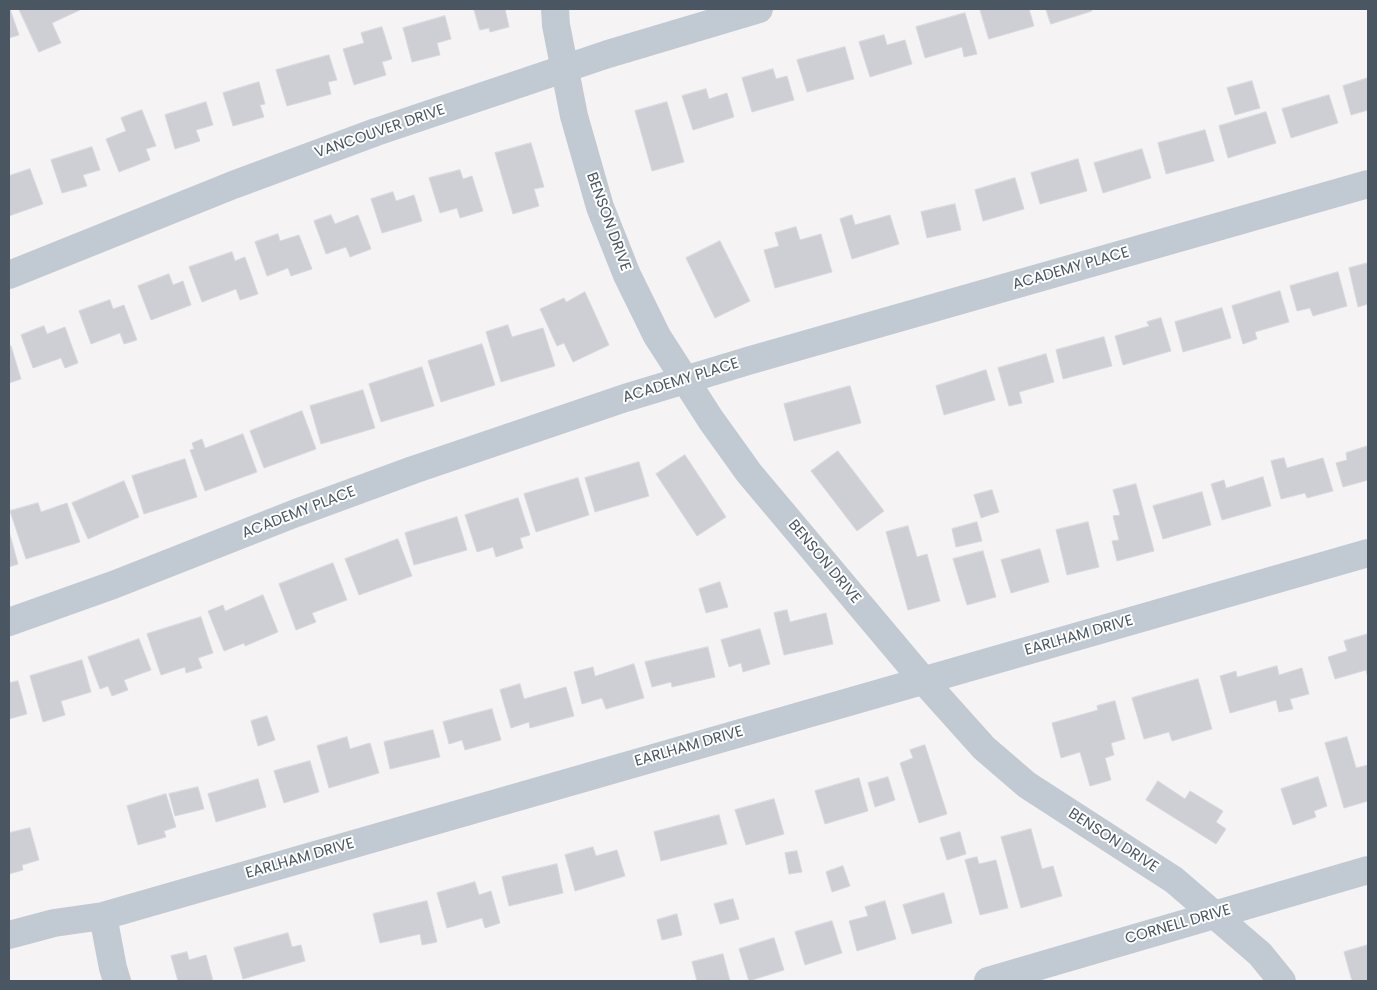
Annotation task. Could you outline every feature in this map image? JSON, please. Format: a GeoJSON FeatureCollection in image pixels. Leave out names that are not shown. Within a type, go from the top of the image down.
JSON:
{"type":"FeatureCollection","features":[{"type":"Feature","properties":{"kind":"street","name":"BENSON DRIVE"},"geometry":{"type":"LineString","coordinates":[[555,9],[564,69],[574,116],[603,215],[631,284],[657,336],[711,420],[749,473],[923,680],[984,748],[1026,785],[1174,880],[1260,954],[1282,981]]}},
{"type":"Feature","properties":{"kind":"street","name":"VANCOUVER DRIVE"},"geometry":{"type":"LineString","coordinates":[[9,275],[251,178],[376,132],[608,54],[759,9]]}},
{"type":"Feature","properties":{"kind":"street","name":"ACADEMY PLACE"},"geometry":{"type":"LineString","coordinates":[[9,622],[114,585],[296,513],[414,470],[625,398],[1368,184]]}},
{"type":"Feature","properties":{"kind":"street","name":"EARLHAM DRIVE"},"geometry":{"type":"LineString","coordinates":[[9,935],[54,923],[104,916],[1368,552]]}},
{"type":"Feature","properties":{"kind":"street","name":"CORNELL DRIVE"},"geometry":{"type":"LineString","coordinates":[[988,981],[1368,870]]}},
{"type":"Feature","properties":{"kind":"street"},"geometry":{"type":"LineString","coordinates":[[104,916],[117,981]]}},
{"type":"Feature","properties":{"kind":"building"},"geometry":{"type":"Polygon","coordinates":[[[9,9],[19,35],[9,38],[9,9]]]}},
{"type":"Feature","properties":{"kind":"building"},"geometry":{"type":"Polygon","coordinates":[[[19,9],[82,9],[52,23],[61,43],[39,52],[19,9]]]}},
{"type":"Feature","properties":{"kind":"building"},"geometry":{"type":"Polygon","coordinates":[[[474,9],[505,9],[509,27],[490,32],[489,28],[480,30],[474,9]]]}},
{"type":"Feature","properties":{"kind":"building"},"geometry":{"type":"Polygon","coordinates":[[[980,9],[1029,9],[1034,26],[989,39],[980,9]]]}},
{"type":"Feature","properties":{"kind":"building"},"geometry":{"type":"Polygon","coordinates":[[[1046,9],[1091,9],[1092,11],[1051,24],[1046,9]]]}},
{"type":"Feature","properties":{"kind":"building"},"geometry":{"type":"Polygon","coordinates":[[[965,13],[977,54],[964,57],[962,47],[925,58],[916,27],[965,13]]]}},
{"type":"Feature","properties":{"kind":"building"},"geometry":{"type":"Polygon","coordinates":[[[445,16],[451,39],[437,43],[440,55],[412,62],[403,28],[445,16]]]}},
{"type":"Feature","properties":{"kind":"building"},"geometry":{"type":"Polygon","coordinates":[[[382,27],[392,59],[382,62],[386,75],[354,85],[343,49],[364,43],[361,33],[382,27]]]}},
{"type":"Feature","properties":{"kind":"building"},"geometry":{"type":"Polygon","coordinates":[[[884,35],[887,45],[905,40],[912,64],[870,77],[859,42],[884,35]]]}},
{"type":"Feature","properties":{"kind":"building"},"geometry":{"type":"Polygon","coordinates":[[[845,47],[854,79],[807,92],[797,60],[845,47]]]}},
{"type":"Feature","properties":{"kind":"building"},"geometry":{"type":"Polygon","coordinates":[[[329,55],[337,80],[328,82],[331,94],[287,106],[276,70],[329,55]]]}},
{"type":"Feature","properties":{"kind":"building"},"geometry":{"type":"Polygon","coordinates":[[[773,69],[776,79],[787,76],[794,100],[752,112],[742,78],[773,69]]]}},
{"type":"Feature","properties":{"kind":"building"},"geometry":{"type":"Polygon","coordinates":[[[1368,78],[1368,110],[1351,115],[1343,86],[1368,78]]]}},
{"type":"Feature","properties":{"kind":"building"},"geometry":{"type":"Polygon","coordinates":[[[1252,81],[1260,108],[1235,115],[1227,88],[1252,81]]]}},
{"type":"Feature","properties":{"kind":"building"},"geometry":{"type":"Polygon","coordinates":[[[259,82],[265,104],[260,105],[264,117],[233,126],[223,93],[259,82]]]}},
{"type":"Feature","properties":{"kind":"building"},"geometry":{"type":"Polygon","coordinates":[[[706,89],[709,99],[727,93],[734,117],[693,130],[682,96],[706,89]]]}},
{"type":"Feature","properties":{"kind":"building"},"geometry":{"type":"Polygon","coordinates":[[[1329,95],[1338,123],[1291,138],[1282,109],[1329,95]]]}},
{"type":"Feature","properties":{"kind":"building"},"geometry":{"type":"Polygon","coordinates":[[[206,102],[213,125],[196,130],[200,141],[175,149],[165,115],[206,102]]]}},
{"type":"Feature","properties":{"kind":"building"},"geometry":{"type":"Polygon","coordinates":[[[667,102],[684,162],[652,171],[635,111],[667,102]]]}},
{"type":"Feature","properties":{"kind":"building"},"geometry":{"type":"Polygon","coordinates":[[[142,110],[156,146],[146,149],[150,160],[119,172],[106,139],[126,131],[121,118],[142,110]]]}},
{"type":"Feature","properties":{"kind":"building"},"geometry":{"type":"Polygon","coordinates":[[[1266,112],[1276,143],[1228,158],[1219,126],[1266,112]]]}},
{"type":"Feature","properties":{"kind":"building"},"geometry":{"type":"Polygon","coordinates":[[[1205,130],[1214,161],[1166,174],[1158,143],[1205,130]]]}},
{"type":"Feature","properties":{"kind":"building"},"geometry":{"type":"Polygon","coordinates":[[[531,143],[544,187],[534,189],[539,206],[513,214],[495,153],[531,143]]]}},
{"type":"Feature","properties":{"kind":"building"},"geometry":{"type":"Polygon","coordinates":[[[92,147],[100,170],[83,175],[87,186],[62,193],[51,160],[92,147]]]}},
{"type":"Feature","properties":{"kind":"building"},"geometry":{"type":"Polygon","coordinates":[[[1142,149],[1151,178],[1103,193],[1094,163],[1142,149]]]}},
{"type":"Feature","properties":{"kind":"building"},"geometry":{"type":"Polygon","coordinates":[[[1078,159],[1087,191],[1040,204],[1031,173],[1078,159]]]}},
{"type":"Feature","properties":{"kind":"building"},"geometry":{"type":"Polygon","coordinates":[[[30,169],[43,204],[9,216],[9,176],[30,169]]]}},
{"type":"Feature","properties":{"kind":"building"},"geometry":{"type":"Polygon","coordinates":[[[460,170],[463,179],[472,176],[483,211],[460,218],[457,208],[440,213],[429,178],[460,170]]]}},
{"type":"Feature","properties":{"kind":"building"},"geometry":{"type":"Polygon","coordinates":[[[1015,178],[1024,209],[983,221],[975,190],[1015,178]]]}},
{"type":"Feature","properties":{"kind":"building"},"geometry":{"type":"Polygon","coordinates":[[[393,192],[396,201],[414,195],[422,221],[382,233],[371,199],[393,192]]]}},
{"type":"Feature","properties":{"kind":"building"},"geometry":{"type":"Polygon","coordinates":[[[955,204],[961,230],[927,238],[921,212],[955,204]]]}},
{"type":"Feature","properties":{"kind":"building"},"geometry":{"type":"Polygon","coordinates":[[[331,215],[335,224],[358,215],[371,249],[350,257],[346,247],[326,254],[314,221],[331,215]]]}},
{"type":"Feature","properties":{"kind":"building"},"geometry":{"type":"Polygon","coordinates":[[[852,215],[855,225],[890,215],[899,244],[852,259],[840,219],[852,215]]]}},
{"type":"Feature","properties":{"kind":"building"},"geometry":{"type":"Polygon","coordinates":[[[796,227],[800,240],[821,234],[832,272],[775,288],[764,250],[779,246],[775,233],[796,227]]]}},
{"type":"Feature","properties":{"kind":"building"},"geometry":{"type":"Polygon","coordinates":[[[278,234],[280,241],[299,235],[312,269],[291,276],[288,268],[267,276],[255,242],[278,234]]]}},
{"type":"Feature","properties":{"kind":"building"},"geometry":{"type":"Polygon","coordinates":[[[720,241],[750,301],[715,318],[686,258],[720,241]]]}},
{"type":"Feature","properties":{"kind":"building"},"geometry":{"type":"Polygon","coordinates":[[[232,252],[235,261],[245,257],[258,294],[240,300],[236,289],[202,302],[189,267],[232,252]]]}},
{"type":"Feature","properties":{"kind":"building"},"geometry":{"type":"Polygon","coordinates":[[[1368,263],[1368,304],[1358,307],[1349,268],[1368,263]]]}},
{"type":"Feature","properties":{"kind":"building"},"geometry":{"type":"Polygon","coordinates":[[[1338,272],[1347,306],[1313,316],[1310,308],[1297,311],[1290,286],[1338,272]]]}},
{"type":"Feature","properties":{"kind":"building"},"geometry":{"type":"Polygon","coordinates":[[[169,274],[173,285],[183,281],[191,305],[151,320],[138,286],[169,274]]]}},
{"type":"Feature","properties":{"kind":"building"},"geometry":{"type":"Polygon","coordinates":[[[1280,291],[1289,322],[1255,332],[1257,339],[1243,344],[1232,306],[1280,291]]]}},
{"type":"Feature","properties":{"kind":"building"},"geometry":{"type":"Polygon","coordinates":[[[585,292],[609,345],[573,362],[564,343],[557,346],[540,309],[564,298],[566,302],[585,292]]]}},
{"type":"Feature","properties":{"kind":"building"},"geometry":{"type":"Polygon","coordinates":[[[110,300],[113,309],[124,305],[137,340],[124,344],[120,333],[91,344],[79,311],[110,300]]]}},
{"type":"Feature","properties":{"kind":"building"},"geometry":{"type":"Polygon","coordinates":[[[1222,308],[1231,338],[1183,352],[1175,322],[1222,308]]]}},
{"type":"Feature","properties":{"kind":"building"},"geometry":{"type":"Polygon","coordinates":[[[1161,318],[1171,351],[1123,365],[1115,336],[1149,326],[1147,322],[1161,318]]]}},
{"type":"Feature","properties":{"kind":"building"},"geometry":{"type":"Polygon","coordinates":[[[508,325],[512,337],[543,328],[555,366],[501,382],[486,332],[508,325]]]}},
{"type":"Feature","properties":{"kind":"building"},"geometry":{"type":"Polygon","coordinates":[[[44,326],[47,334],[65,327],[78,363],[65,368],[61,358],[33,368],[21,335],[44,326]]]}},
{"type":"Feature","properties":{"kind":"building"},"geometry":{"type":"Polygon","coordinates":[[[1104,337],[1112,366],[1063,379],[1056,350],[1104,337]]]}},
{"type":"Feature","properties":{"kind":"building"},"geometry":{"type":"Polygon","coordinates":[[[482,344],[495,385],[441,402],[428,361],[482,344]]]}},
{"type":"Feature","properties":{"kind":"building"},"geometry":{"type":"Polygon","coordinates":[[[11,346],[21,379],[9,383],[9,347],[11,346]]]}},
{"type":"Feature","properties":{"kind":"building"},"geometry":{"type":"Polygon","coordinates":[[[1046,354],[1054,382],[1019,392],[1022,403],[1009,406],[998,368],[1046,354]]]}},
{"type":"Feature","properties":{"kind":"building"},"geometry":{"type":"Polygon","coordinates":[[[422,367],[434,406],[381,422],[369,384],[422,367]]]}},
{"type":"Feature","properties":{"kind":"building"},"geometry":{"type":"Polygon","coordinates":[[[986,370],[995,400],[944,415],[936,386],[986,370]]]}},
{"type":"Feature","properties":{"kind":"building"},"geometry":{"type":"Polygon","coordinates":[[[850,386],[861,423],[794,441],[784,404],[850,386]]]}},
{"type":"Feature","properties":{"kind":"building"},"geometry":{"type":"Polygon","coordinates":[[[363,390],[375,428],[321,444],[310,406],[363,390]]]}},
{"type":"Feature","properties":{"kind":"building"},"geometry":{"type":"Polygon","coordinates":[[[302,411],[316,449],[264,468],[250,431],[302,411]]]}},
{"type":"Feature","properties":{"kind":"building"},"geometry":{"type":"Polygon","coordinates":[[[243,434],[257,472],[205,491],[190,450],[194,449],[192,443],[202,439],[205,448],[243,434]]]}},
{"type":"Feature","properties":{"kind":"building"},"geometry":{"type":"Polygon","coordinates":[[[1368,446],[1368,480],[1343,487],[1336,463],[1347,460],[1346,453],[1368,446]]]}},
{"type":"Feature","properties":{"kind":"building"},"geometry":{"type":"Polygon","coordinates":[[[838,451],[884,511],[857,531],[811,471],[838,451]]]}},
{"type":"Feature","properties":{"kind":"building"},"geometry":{"type":"Polygon","coordinates":[[[685,455],[726,517],[697,536],[656,474],[685,455]]]}},
{"type":"Feature","properties":{"kind":"building"},"geometry":{"type":"Polygon","coordinates":[[[1284,458],[1287,468],[1323,458],[1333,491],[1307,498],[1305,493],[1281,499],[1271,461],[1284,458]]]}},
{"type":"Feature","properties":{"kind":"building"},"geometry":{"type":"Polygon","coordinates":[[[185,459],[197,497],[144,514],[132,476],[185,459]]]}},
{"type":"Feature","properties":{"kind":"building"},"geometry":{"type":"Polygon","coordinates":[[[639,462],[649,496],[595,512],[585,478],[639,462]]]}},
{"type":"Feature","properties":{"kind":"building"},"geometry":{"type":"Polygon","coordinates":[[[1263,477],[1271,506],[1222,520],[1211,484],[1224,480],[1226,488],[1263,477]]]}},
{"type":"Feature","properties":{"kind":"building"},"geometry":{"type":"Polygon","coordinates":[[[578,478],[589,515],[536,532],[524,494],[578,478]]]}},
{"type":"Feature","properties":{"kind":"building"},"geometry":{"type":"Polygon","coordinates":[[[124,481],[139,517],[88,539],[72,503],[124,481]]]}},
{"type":"Feature","properties":{"kind":"building"},"geometry":{"type":"Polygon","coordinates":[[[1136,484],[1154,551],[1117,561],[1112,541],[1119,540],[1113,516],[1120,515],[1113,490],[1136,484]]]}},
{"type":"Feature","properties":{"kind":"building"},"geometry":{"type":"Polygon","coordinates":[[[992,490],[999,512],[981,518],[974,495],[992,490]]]}},
{"type":"Feature","properties":{"kind":"building"},"geometry":{"type":"Polygon","coordinates":[[[1202,492],[1211,525],[1163,539],[1153,506],[1202,492]]]}},
{"type":"Feature","properties":{"kind":"building"},"geometry":{"type":"Polygon","coordinates":[[[518,498],[530,535],[520,538],[523,548],[496,557],[493,547],[477,552],[465,515],[518,498]]]}},
{"type":"Feature","properties":{"kind":"building"},"geometry":{"type":"Polygon","coordinates":[[[38,503],[41,512],[67,503],[80,542],[26,559],[10,511],[38,503]]]}},
{"type":"Feature","properties":{"kind":"building"},"geometry":{"type":"Polygon","coordinates":[[[457,517],[467,550],[414,565],[405,533],[457,517]]]}},
{"type":"Feature","properties":{"kind":"building"},"geometry":{"type":"Polygon","coordinates":[[[977,522],[982,541],[956,547],[952,529],[977,522]]]}},
{"type":"Feature","properties":{"kind":"building"},"geometry":{"type":"Polygon","coordinates":[[[1088,522],[1099,567],[1067,575],[1056,530],[1088,522]]]}},
{"type":"Feature","properties":{"kind":"building"},"geometry":{"type":"Polygon","coordinates":[[[908,526],[917,557],[927,554],[940,601],[908,610],[886,532],[908,526]]]}},
{"type":"Feature","properties":{"kind":"building"},"geometry":{"type":"Polygon","coordinates":[[[9,531],[18,564],[9,567],[9,531]]]}},
{"type":"Feature","properties":{"kind":"building"},"geometry":{"type":"Polygon","coordinates":[[[398,539],[412,576],[359,595],[345,559],[398,539]]]}},
{"type":"Feature","properties":{"kind":"building"},"geometry":{"type":"Polygon","coordinates":[[[1040,549],[1049,582],[1011,593],[1001,560],[1040,549]]]}},
{"type":"Feature","properties":{"kind":"building"},"geometry":{"type":"Polygon","coordinates":[[[983,551],[996,597],[967,605],[953,559],[983,551]]]}},
{"type":"Feature","properties":{"kind":"building"},"geometry":{"type":"Polygon","coordinates":[[[333,563],[347,600],[312,613],[316,622],[296,630],[279,584],[333,563]]]}},
{"type":"Feature","properties":{"kind":"building"},"geometry":{"type":"Polygon","coordinates":[[[720,582],[728,607],[706,613],[699,589],[720,582]]]}},
{"type":"Feature","properties":{"kind":"building"},"geometry":{"type":"Polygon","coordinates":[[[263,595],[278,632],[245,646],[244,643],[224,651],[208,611],[223,605],[225,611],[263,595]]]}},
{"type":"Feature","properties":{"kind":"building"},"geometry":{"type":"Polygon","coordinates":[[[787,610],[790,622],[826,613],[833,644],[784,655],[774,613],[787,610]]]}},
{"type":"Feature","properties":{"kind":"building"},"geometry":{"type":"Polygon","coordinates":[[[201,617],[213,653],[198,658],[202,668],[186,673],[185,667],[161,675],[147,634],[201,617]]]}},
{"type":"Feature","properties":{"kind":"building"},"geometry":{"type":"Polygon","coordinates":[[[760,629],[770,664],[743,672],[741,663],[729,667],[721,640],[760,629]]]}},
{"type":"Feature","properties":{"kind":"building"},"geometry":{"type":"Polygon","coordinates":[[[1368,634],[1368,678],[1366,670],[1335,679],[1328,657],[1347,651],[1344,641],[1368,634]]]}},
{"type":"Feature","properties":{"kind":"building"},"geometry":{"type":"Polygon","coordinates":[[[139,639],[151,670],[124,680],[128,690],[112,696],[108,686],[100,689],[88,657],[139,639]]]}},
{"type":"Feature","properties":{"kind":"building"},"geometry":{"type":"Polygon","coordinates":[[[708,647],[715,677],[672,687],[671,682],[652,687],[645,662],[708,647]]]}},
{"type":"Feature","properties":{"kind":"building"},"geometry":{"type":"Polygon","coordinates":[[[82,660],[91,692],[61,701],[65,715],[43,722],[30,676],[82,660]]]}},
{"type":"Feature","properties":{"kind":"building"},"geometry":{"type":"Polygon","coordinates":[[[634,664],[644,698],[606,709],[602,698],[582,704],[574,672],[593,667],[595,676],[634,664]]]}},
{"type":"Feature","properties":{"kind":"building"},"geometry":{"type":"Polygon","coordinates":[[[1277,666],[1279,675],[1302,668],[1309,694],[1290,699],[1293,709],[1279,712],[1276,700],[1230,713],[1220,676],[1236,671],[1237,677],[1277,666]]]}},
{"type":"Feature","properties":{"kind":"building"},"geometry":{"type":"Polygon","coordinates":[[[1198,679],[1212,729],[1172,741],[1169,732],[1144,739],[1132,698],[1198,679]]]}},
{"type":"Feature","properties":{"kind":"building"},"geometry":{"type":"Polygon","coordinates":[[[18,681],[27,714],[9,719],[9,683],[18,681]]]}},
{"type":"Feature","properties":{"kind":"building"},"geometry":{"type":"Polygon","coordinates":[[[520,684],[524,699],[566,687],[574,716],[530,728],[529,722],[511,728],[500,690],[520,684]]]}},
{"type":"Feature","properties":{"kind":"building"},"geometry":{"type":"Polygon","coordinates":[[[1115,701],[1125,739],[1111,743],[1114,755],[1105,758],[1111,780],[1090,786],[1080,752],[1061,758],[1052,723],[1098,710],[1097,706],[1115,701]]]}},
{"type":"Feature","properties":{"kind":"building"},"geometry":{"type":"Polygon","coordinates":[[[492,709],[501,740],[465,750],[462,740],[449,744],[443,722],[492,709]]]}},
{"type":"Feature","properties":{"kind":"building"},"geometry":{"type":"Polygon","coordinates":[[[267,716],[275,740],[258,746],[251,721],[267,716]]]}},
{"type":"Feature","properties":{"kind":"building"},"geometry":{"type":"Polygon","coordinates":[[[433,730],[440,757],[390,769],[384,742],[433,730]]]}},
{"type":"Feature","properties":{"kind":"building"},"geometry":{"type":"Polygon","coordinates":[[[347,737],[350,749],[370,743],[379,773],[329,788],[317,746],[347,737]]]}},
{"type":"Feature","properties":{"kind":"building"},"geometry":{"type":"Polygon","coordinates":[[[1347,737],[1356,768],[1368,765],[1368,801],[1344,808],[1325,743],[1347,737]]]}},
{"type":"Feature","properties":{"kind":"building"},"geometry":{"type":"Polygon","coordinates":[[[925,745],[947,814],[919,823],[900,763],[913,758],[910,750],[925,745]]]}},
{"type":"Feature","properties":{"kind":"building"},"geometry":{"type":"Polygon","coordinates":[[[310,761],[319,792],[284,803],[274,771],[310,761]]]}},
{"type":"Feature","properties":{"kind":"building"},"geometry":{"type":"Polygon","coordinates":[[[888,777],[895,800],[875,807],[868,783],[888,777]]]}},
{"type":"Feature","properties":{"kind":"building"},"geometry":{"type":"Polygon","coordinates":[[[1318,777],[1327,806],[1314,811],[1316,817],[1293,825],[1281,789],[1318,777]]]}},
{"type":"Feature","properties":{"kind":"building"},"geometry":{"type":"Polygon","coordinates":[[[859,778],[868,811],[825,824],[815,791],[859,778]]]}},
{"type":"Feature","properties":{"kind":"building"},"geometry":{"type":"Polygon","coordinates":[[[258,779],[266,807],[216,822],[208,794],[258,779]]]}},
{"type":"Feature","properties":{"kind":"building"},"geometry":{"type":"Polygon","coordinates":[[[1158,781],[1185,799],[1190,791],[1223,811],[1216,822],[1226,829],[1216,844],[1146,800],[1158,781]]]}},
{"type":"Feature","properties":{"kind":"building"},"geometry":{"type":"Polygon","coordinates":[[[198,787],[204,809],[175,816],[169,794],[198,787]]]}},
{"type":"Feature","properties":{"kind":"building"},"geometry":{"type":"Polygon","coordinates":[[[166,794],[176,827],[164,831],[166,837],[138,845],[127,806],[166,794]]]}},
{"type":"Feature","properties":{"kind":"building"},"geometry":{"type":"Polygon","coordinates":[[[774,799],[784,834],[746,845],[735,810],[774,799]]]}},
{"type":"Feature","properties":{"kind":"building"},"geometry":{"type":"Polygon","coordinates":[[[719,815],[727,844],[661,861],[654,832],[719,815]]]}},
{"type":"Feature","properties":{"kind":"building"},"geometry":{"type":"Polygon","coordinates":[[[30,828],[39,860],[22,865],[23,870],[9,874],[9,833],[30,828]]]}},
{"type":"Feature","properties":{"kind":"building"},"geometry":{"type":"Polygon","coordinates":[[[1031,829],[1042,869],[1053,866],[1062,896],[1021,908],[1001,837],[1031,829]]]}},
{"type":"Feature","properties":{"kind":"building"},"geometry":{"type":"Polygon","coordinates":[[[960,832],[966,854],[947,860],[940,838],[960,832]]]}},
{"type":"Feature","properties":{"kind":"building"},"geometry":{"type":"Polygon","coordinates":[[[593,847],[596,856],[617,850],[625,876],[575,891],[565,855],[593,847]]]}},
{"type":"Feature","properties":{"kind":"building"},"geometry":{"type":"Polygon","coordinates":[[[797,851],[802,872],[789,874],[785,853],[797,851]]]}},
{"type":"Feature","properties":{"kind":"building"},"geometry":{"type":"Polygon","coordinates":[[[977,857],[979,864],[996,860],[1008,908],[980,915],[965,860],[977,857]]]}},
{"type":"Feature","properties":{"kind":"building"},"geometry":{"type":"Polygon","coordinates":[[[557,864],[563,893],[509,906],[502,877],[557,864]]]}},
{"type":"Feature","properties":{"kind":"building"},"geometry":{"type":"Polygon","coordinates":[[[843,866],[850,886],[832,892],[826,872],[843,866]]]}},
{"type":"Feature","properties":{"kind":"building"},"geometry":{"type":"Polygon","coordinates":[[[475,882],[479,895],[491,891],[500,923],[485,928],[482,918],[447,928],[437,893],[475,882]]]}},
{"type":"Feature","properties":{"kind":"building"},"geometry":{"type":"Polygon","coordinates":[[[944,893],[952,923],[912,934],[903,905],[944,893]]]}},
{"type":"Feature","properties":{"kind":"building"},"geometry":{"type":"Polygon","coordinates":[[[733,899],[739,919],[720,924],[714,904],[733,899]]]}},
{"type":"Feature","properties":{"kind":"building"},"geometry":{"type":"Polygon","coordinates":[[[427,901],[437,942],[422,945],[420,934],[380,943],[373,914],[427,901]]]}},
{"type":"Feature","properties":{"kind":"building"},"geometry":{"type":"Polygon","coordinates":[[[885,901],[896,939],[857,951],[849,921],[868,916],[865,907],[885,901]]]}},
{"type":"Feature","properties":{"kind":"building"},"geometry":{"type":"Polygon","coordinates":[[[677,914],[682,935],[662,940],[657,920],[677,914]]]}},
{"type":"Feature","properties":{"kind":"building"},"geometry":{"type":"Polygon","coordinates":[[[832,921],[842,953],[805,965],[795,932],[832,921]]]}},
{"type":"Feature","properties":{"kind":"building"},"geometry":{"type":"Polygon","coordinates":[[[288,933],[292,947],[301,945],[305,961],[243,979],[234,948],[288,933]]]}},
{"type":"Feature","properties":{"kind":"building"},"geometry":{"type":"Polygon","coordinates":[[[774,938],[784,970],[749,981],[739,949],[774,938]]]}},
{"type":"Feature","properties":{"kind":"building"},"geometry":{"type":"Polygon","coordinates":[[[1368,945],[1368,981],[1352,981],[1344,952],[1368,945]]]}},
{"type":"Feature","properties":{"kind":"building"},"geometry":{"type":"Polygon","coordinates":[[[187,952],[189,960],[206,955],[213,981],[178,981],[171,956],[187,952]]]}},
{"type":"Feature","properties":{"kind":"building"},"geometry":{"type":"Polygon","coordinates":[[[723,954],[730,981],[697,981],[692,962],[723,954]]]}}]}
